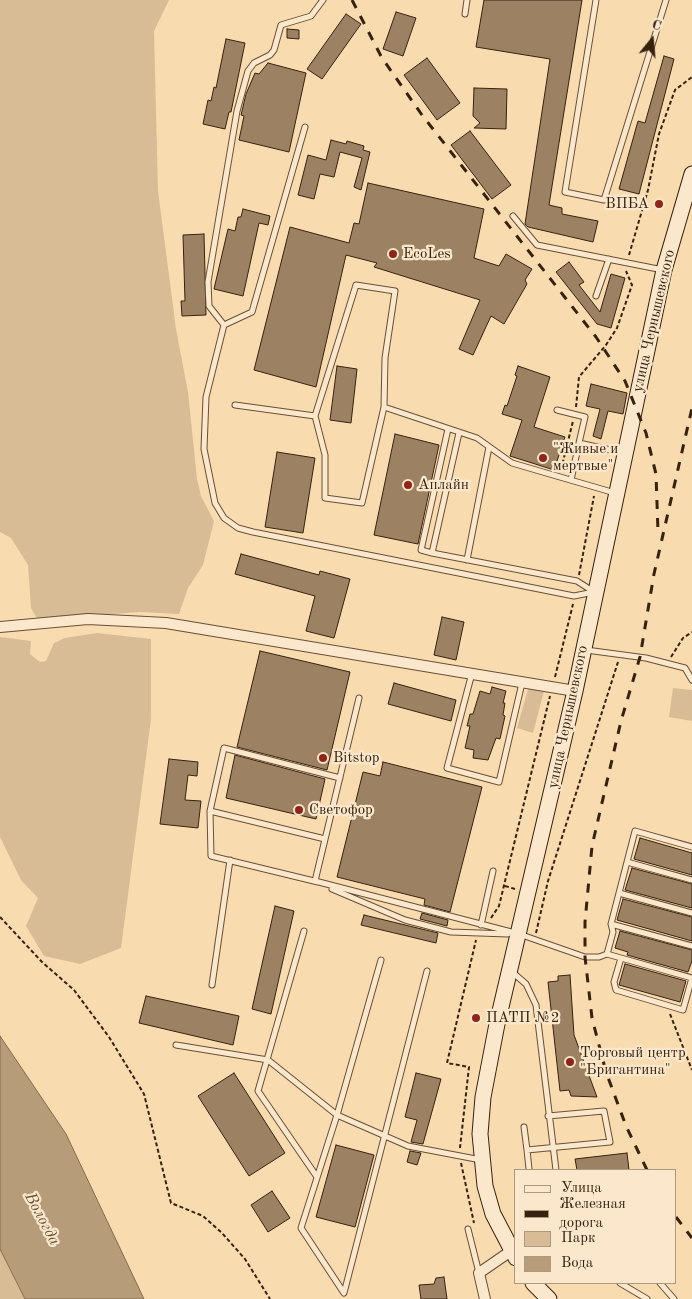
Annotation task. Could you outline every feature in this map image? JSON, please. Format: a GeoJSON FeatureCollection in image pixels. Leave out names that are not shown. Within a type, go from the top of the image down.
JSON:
{"type":"FeatureCollection","features":[{"type":"Feature","properties":{"kind":"main road","name":"улица Чернышевского"},"geometry":{"type":"LineString","coordinates":[[513,1255],[493,1214],[481,1160],[480,1134],[483,1098],[510,970],[575,691],[594,592],[664,270],[692,174]]}},
{"type":"Feature","properties":{"kind":"main road"},"geometry":{"type":"LineString","coordinates":[[534,1284],[549,1299]]}},
{"type":"Feature","properties":{"kind":"street"},"geometry":{"type":"LineString","coordinates":[[0,626],[88,619],[166,623],[575,691]]}},
{"type":"Feature","properties":{"kind":"street"},"geometry":{"type":"LineString","coordinates":[[485,1299],[479,1273],[513,1255]]}},
{"type":"Feature","properties":{"kind":"lane"},"geometry":{"type":"LineString","coordinates":[[224,325],[209,306],[208,282],[218,215],[243,84],[254,63],[270,55],[274,50],[281,25],[311,16],[323,0]]}},
{"type":"Feature","properties":{"kind":"lane"},"geometry":{"type":"LineString","coordinates":[[465,14],[467,0]]}},
{"type":"Feature","properties":{"kind":"lane"},"geometry":{"type":"LineString","coordinates":[[596,0],[565,192],[604,200],[666,0]]}},
{"type":"Feature","properties":{"kind":"lane"},"geometry":{"type":"LineString","coordinates":[[224,325],[252,312],[306,127]]}},
{"type":"Feature","properties":{"kind":"lane"},"geometry":{"type":"LineString","coordinates":[[513,216],[537,244],[664,270]]}},
{"type":"Feature","properties":{"kind":"lane"},"geometry":{"type":"LineString","coordinates":[[596,296],[609,259]]}},
{"type":"Feature","properties":{"kind":"lane"},"geometry":{"type":"LineString","coordinates":[[356,284],[394,291],[385,358],[384,407],[362,503],[325,498],[325,455],[315,416],[356,284]]}},
{"type":"Feature","properties":{"kind":"lane"},"geometry":{"type":"LineString","coordinates":[[224,325],[206,397],[204,449],[216,503],[224,518],[238,528],[253,532],[574,596],[594,592]]}},
{"type":"Feature","properties":{"kind":"lane"},"geometry":{"type":"LineString","coordinates":[[235,405],[315,416]]}},
{"type":"Feature","properties":{"kind":"lane"},"geometry":{"type":"LineString","coordinates":[[384,407],[477,438],[512,463],[616,493]]}},
{"type":"Feature","properties":{"kind":"lane"},"geometry":{"type":"LineString","coordinates":[[558,410],[585,417],[571,479]]}},
{"type":"Feature","properties":{"kind":"lane"},"geometry":{"type":"LineString","coordinates":[[448,429],[421,550],[577,581],[594,592]]}},
{"type":"Feature","properties":{"kind":"lane"},"geometry":{"type":"LineString","coordinates":[[432,553],[459,433]]}},
{"type":"Feature","properties":{"kind":"lane"},"geometry":{"type":"LineString","coordinates":[[579,443],[624,453]]}},
{"type":"Feature","properties":{"kind":"lane"},"geometry":{"type":"LineString","coordinates":[[467,560],[489,446]]}},
{"type":"Feature","properties":{"kind":"lane"},"geometry":{"type":"LineString","coordinates":[[583,649],[620,654],[685,668],[692,680]]}},
{"type":"Feature","properties":{"kind":"lane"},"geometry":{"type":"LineString","coordinates":[[472,673],[447,768],[499,782],[523,681]]}},
{"type":"Feature","properties":{"kind":"lane"},"geometry":{"type":"LineString","coordinates":[[315,881],[359,698]]}},
{"type":"Feature","properties":{"kind":"lane"},"geometry":{"type":"LineString","coordinates":[[340,778],[224,748],[210,811],[211,856],[519,934],[585,957],[599,957],[607,954],[692,978],[683,1010],[616,990],[614,982],[621,958]]}},
{"type":"Feature","properties":{"kind":"lane"},"geometry":{"type":"LineString","coordinates":[[210,811],[325,839]]}},
{"type":"Feature","properties":{"kind":"lane"},"geometry":{"type":"LineString","coordinates":[[607,954],[613,932],[611,924],[635,831],[692,847]]}},
{"type":"Feature","properties":{"kind":"lane"},"geometry":{"type":"LineString","coordinates":[[212,985],[230,860]]}},
{"type":"Feature","properties":{"kind":"lane"},"geometry":{"type":"LineString","coordinates":[[627,862],[692,880]]}},
{"type":"Feature","properties":{"kind":"lane"},"geometry":{"type":"LineString","coordinates":[[483,926],[493,871]]}},
{"type":"Feature","properties":{"kind":"lane"},"geometry":{"type":"LineString","coordinates":[[315,881],[405,920],[451,932],[519,934]]}},
{"type":"Feature","properties":{"kind":"lane"},"geometry":{"type":"LineString","coordinates":[[619,893],[692,913]]}},
{"type":"Feature","properties":{"kind":"lane"},"geometry":{"type":"LineString","coordinates":[[611,924],[692,946]]}},
{"type":"Feature","properties":{"kind":"lane"},"geometry":{"type":"LineString","coordinates":[[304,930],[258,1092],[317,1178]]}},
{"type":"Feature","properties":{"kind":"lane"},"geometry":{"type":"LineString","coordinates":[[381,960],[338,1115],[301,1228],[344,1293],[427,970]]}},
{"type":"Feature","properties":{"kind":"lane"},"geometry":{"type":"LineString","coordinates":[[510,970],[526,984],[536,1005],[556,1169]]}},
{"type":"Feature","properties":{"kind":"lane"},"geometry":{"type":"LineString","coordinates":[[176,1045],[268,1060],[338,1115],[408,1146],[481,1160]]}},
{"type":"Feature","properties":{"kind":"lane"},"geometry":{"type":"LineString","coordinates":[[527,1150],[610,1142],[604,1111],[548,1116]]}},
{"type":"Feature","properties":{"kind":"lane"},"geometry":{"type":"LineString","coordinates":[[524,1127],[529,1169]]}},
{"type":"Feature","properties":{"kind":"lane"},"geometry":{"type":"LineString","coordinates":[[468,1228],[479,1273]]}},
{"type":"Feature","properties":{"kind":"lane"},"geometry":{"type":"LineString","coordinates":[[622,1284],[647,1299]]}},
{"type":"Feature","properties":{"kind":"lane"},"geometry":{"type":"LineString","coordinates":[[661,1284],[674,1299]]}},
{"type":"Feature","properties":{"kind":"path"},"geometry":{"type":"LineString","coordinates":[[571,479],[561,474],[574,414],[579,378],[606,345],[617,328],[632,285],[625,269],[648,190],[659,134],[675,90],[692,77]]}},
{"type":"Feature","properties":{"kind":"path"},"geometry":{"type":"LineString","coordinates":[[577,581],[596,488]]}},
{"type":"Feature","properties":{"kind":"path"},"geometry":{"type":"LineString","coordinates":[[483,926],[499,906],[574,596]]}},
{"type":"Feature","properties":{"kind":"path"},"geometry":{"type":"LineString","coordinates":[[668,664],[677,646],[692,632]]}},
{"type":"Feature","properties":{"kind":"path"},"geometry":{"type":"LineString","coordinates":[[535,940],[548,881],[620,654]]}},
{"type":"Feature","properties":{"kind":"path"},"geometry":{"type":"LineString","coordinates":[[0,916],[42,962],[74,990],[109,1037],[144,1094],[171,1203],[203,1216],[222,1233],[244,1259],[270,1299]]}},
{"type":"Feature","properties":{"kind":"path"},"geometry":{"type":"LineString","coordinates":[[468,1228],[475,1222],[459,1156],[469,1067],[447,1063],[476,939],[480,933]]}},
{"type":"Feature","properties":{"kind":"path"},"geometry":{"type":"LineString","coordinates":[[666,1005],[692,1070]]}},
{"type":"Feature","properties":{"kind":"green space"},"geometry":{"type":"Polygon","coordinates":[[[0,0],[169,0],[154,31],[158,191],[176,329],[188,392],[197,479],[201,496],[214,521],[203,565],[188,588],[179,614],[139,612],[38,620],[31,608],[28,565],[11,538],[0,532],[0,0]]]}},
{"type":"Feature","properties":{"kind":"green space"},"geometry":{"type":"Polygon","coordinates":[[[97,633],[151,639],[151,719],[121,948],[80,964],[44,956],[26,926],[38,898],[21,880],[0,837],[0,637],[31,641],[30,654],[40,662],[46,661],[54,643],[65,638],[97,633]]]}},
{"type":"Feature","properties":{"kind":"green space"},"geometry":{"type":"Polygon","coordinates":[[[529,686],[544,691],[533,733],[517,728],[529,686]]]}},
{"type":"Feature","properties":{"kind":"green space"},"geometry":{"type":"Polygon","coordinates":[[[673,688],[692,690],[692,721],[669,717],[673,688]]]}},
{"type":"Feature","properties":{"kind":"green space"},"geometry":{"type":"Polygon","coordinates":[[[0,1249],[18,1286],[25,1299],[0,1299],[0,1249]]]}},
{"type":"Feature","properties":{"kind":"water","name":"Вологда"},"geometry":{"type":"Polygon","coordinates":[[[0,1036],[66,1134],[144,1299],[25,1299],[0,1249],[0,1036]]]}},
{"type":"Feature","properties":{"kind":"building"},"geometry":{"type":"Polygon","coordinates":[[[484,0],[582,0],[549,205],[562,208],[562,214],[598,221],[593,242],[528,227],[525,224],[550,59],[476,47],[484,0]]]}},
{"type":"Feature","properties":{"kind":"building"},"geometry":{"type":"Polygon","coordinates":[[[396,12],[416,18],[403,56],[383,49],[396,12]]]}},
{"type":"Feature","properties":{"kind":"building"},"geometry":{"type":"Polygon","coordinates":[[[346,14],[361,24],[322,79],[307,69],[346,14]]]}},
{"type":"Feature","properties":{"kind":"building"},"geometry":{"type":"Polygon","coordinates":[[[287,29],[299,30],[299,39],[287,38],[287,29]]]}},
{"type":"Feature","properties":{"kind":"building"},"geometry":{"type":"Polygon","coordinates":[[[226,39],[245,43],[231,112],[229,112],[225,129],[203,124],[208,100],[211,101],[214,87],[216,88],[226,39]]]}},
{"type":"Feature","properties":{"kind":"building"},"geometry":{"type":"Polygon","coordinates":[[[664,56],[674,59],[639,194],[619,189],[638,121],[645,123],[664,56]]]}},
{"type":"Feature","properties":{"kind":"building"},"geometry":{"type":"Polygon","coordinates":[[[427,58],[460,103],[437,120],[404,75],[427,58]]]}},
{"type":"Feature","properties":{"kind":"building"},"geometry":{"type":"Polygon","coordinates":[[[268,63],[306,73],[289,152],[239,140],[244,116],[241,115],[246,94],[255,73],[259,74],[268,63]]]}},
{"type":"Feature","properties":{"kind":"building"},"geometry":{"type":"Polygon","coordinates":[[[474,88],[507,89],[506,129],[474,128],[480,123],[473,116],[474,88]]]}},
{"type":"Feature","properties":{"kind":"building"},"geometry":{"type":"Polygon","coordinates":[[[470,131],[511,185],[492,199],[451,145],[470,131]]]}},
{"type":"Feature","properties":{"kind":"building"},"geometry":{"type":"Polygon","coordinates":[[[331,140],[346,144],[347,141],[364,146],[363,150],[370,152],[361,190],[354,187],[362,158],[340,152],[334,177],[320,174],[314,199],[298,195],[308,155],[326,160],[331,140]]]}},
{"type":"Feature","properties":{"kind":"building"},"geometry":{"type":"Polygon","coordinates":[[[368,183],[484,209],[474,258],[499,266],[506,254],[532,269],[525,280],[527,284],[504,324],[491,316],[473,355],[459,349],[480,300],[374,267],[377,263],[346,255],[316,387],[254,370],[290,227],[349,243],[354,223],[359,224],[368,183]]]}},
{"type":"Feature","properties":{"kind":"building"},"geometry":{"type":"Polygon","coordinates":[[[243,209],[270,216],[268,225],[259,223],[243,296],[214,289],[228,229],[235,231],[238,217],[241,217],[243,209]]]}},
{"type":"Feature","properties":{"kind":"building"},"geometry":{"type":"Polygon","coordinates":[[[204,234],[206,315],[182,316],[181,301],[185,301],[183,235],[204,234]]]}},
{"type":"Feature","properties":{"kind":"building"},"geometry":{"type":"Polygon","coordinates":[[[569,262],[584,282],[579,285],[600,312],[611,274],[625,278],[611,328],[597,324],[556,272],[569,262]]]}},
{"type":"Feature","properties":{"kind":"building"},"geometry":{"type":"Polygon","coordinates":[[[337,366],[357,369],[351,423],[330,420],[337,366]]]}},
{"type":"Feature","properties":{"kind":"building"},"geometry":{"type":"Polygon","coordinates":[[[518,366],[550,377],[534,427],[565,437],[554,470],[510,456],[522,420],[502,414],[505,405],[507,406],[517,376],[515,375],[518,366]]]}},
{"type":"Feature","properties":{"kind":"building"},"geometry":{"type":"Polygon","coordinates":[[[591,384],[627,393],[623,414],[608,411],[601,439],[593,436],[600,409],[586,406],[591,384]]]}},
{"type":"Feature","properties":{"kind":"building","name":"Аплайн"},"geometry":{"type":"Polygon","coordinates":[[[395,434],[439,445],[418,544],[374,535],[395,434]]]}},
{"type":"Feature","properties":{"kind":"building"},"geometry":{"type":"Polygon","coordinates":[[[277,452],[315,458],[303,533],[265,527],[277,452]]]}},
{"type":"Feature","properties":{"kind":"building"},"geometry":{"type":"Polygon","coordinates":[[[241,554],[319,575],[320,571],[350,579],[334,638],[306,631],[315,596],[235,574],[241,554]]]}},
{"type":"Feature","properties":{"kind":"building"},"geometry":{"type":"Polygon","coordinates":[[[442,617],[464,622],[456,660],[434,655],[442,617]]]}},
{"type":"Feature","properties":{"kind":"building"},"geometry":{"type":"Polygon","coordinates":[[[260,651],[350,672],[327,770],[237,747],[260,651]]]}},
{"type":"Feature","properties":{"kind":"building"},"geometry":{"type":"Polygon","coordinates":[[[394,683],[456,700],[451,721],[388,704],[394,683]]]}},
{"type":"Feature","properties":{"kind":"building"},"geometry":{"type":"Polygon","coordinates":[[[492,687],[506,691],[503,703],[505,703],[503,715],[505,716],[500,739],[496,738],[488,760],[473,758],[474,750],[465,748],[470,726],[467,726],[470,714],[473,714],[480,691],[490,694],[492,687]]]}},
{"type":"Feature","properties":{"kind":"building"},"geometry":{"type":"Polygon","coordinates":[[[235,755],[325,779],[316,819],[226,798],[235,755]]]}},
{"type":"Feature","properties":{"kind":"building"},"geometry":{"type":"Polygon","coordinates":[[[169,759],[198,762],[197,776],[188,775],[185,800],[201,801],[198,828],[160,824],[169,759]]]}},
{"type":"Feature","properties":{"kind":"building"},"geometry":{"type":"Polygon","coordinates":[[[383,762],[482,787],[450,912],[424,905],[425,899],[337,877],[363,772],[380,776],[383,762]]]}},
{"type":"Feature","properties":{"kind":"building"},"geometry":{"type":"Polygon","coordinates":[[[640,838],[692,853],[692,875],[634,859],[640,838]]]}},
{"type":"Feature","properties":{"kind":"building"},"geometry":{"type":"Polygon","coordinates":[[[632,868],[692,884],[692,908],[625,890],[632,868]]]}},
{"type":"Feature","properties":{"kind":"building"},"geometry":{"type":"Polygon","coordinates":[[[623,899],[692,917],[692,941],[617,920],[623,899]]]}},
{"type":"Feature","properties":{"kind":"building"},"geometry":{"type":"Polygon","coordinates":[[[275,906],[294,911],[271,1014],[252,1009],[275,906]]]}},
{"type":"Feature","properties":{"kind":"building"},"geometry":{"type":"Polygon","coordinates":[[[422,913],[448,920],[447,926],[420,919],[422,913]]]}},
{"type":"Feature","properties":{"kind":"building"},"geometry":{"type":"Polygon","coordinates":[[[364,915],[438,933],[436,943],[361,925],[364,915]]]}},
{"type":"Feature","properties":{"kind":"building"},"geometry":{"type":"Polygon","coordinates":[[[620,931],[692,950],[692,961],[688,972],[627,955],[628,952],[615,948],[620,931]]]}},
{"type":"Feature","properties":{"kind":"building"},"geometry":{"type":"Polygon","coordinates":[[[625,964],[686,981],[680,1002],[619,985],[625,964]]]}},
{"type":"Feature","properties":{"kind":"building","name":"Торговый центр \"Бригантина\""},"geometry":{"type":"Polygon","coordinates":[[[570,975],[574,1035],[597,1097],[571,1096],[569,1090],[560,1091],[548,982],[558,981],[558,976],[570,975]]]}},
{"type":"Feature","properties":{"kind":"building"},"geometry":{"type":"Polygon","coordinates":[[[146,996],[239,1016],[233,1045],[139,1023],[146,996]]]}},
{"type":"Feature","properties":{"kind":"building"},"geometry":{"type":"Polygon","coordinates":[[[234,1073],[285,1153],[249,1176],[198,1096],[234,1073]]]}},
{"type":"Feature","properties":{"kind":"building"},"geometry":{"type":"Polygon","coordinates":[[[416,1073],[441,1079],[423,1144],[411,1142],[417,1120],[405,1117],[416,1073]]]}},
{"type":"Feature","properties":{"kind":"building"},"geometry":{"type":"Polygon","coordinates":[[[336,1145],[374,1155],[355,1227],[316,1217],[336,1145]]]}},
{"type":"Feature","properties":{"kind":"building"},"geometry":{"type":"Polygon","coordinates":[[[410,1151],[421,1153],[417,1165],[407,1162],[410,1151]]]}},
{"type":"Feature","properties":{"kind":"building"},"geometry":{"type":"Polygon","coordinates":[[[627,1153],[629,1169],[577,1169],[575,1159],[627,1153]]]}},
{"type":"Feature","properties":{"kind":"building"},"geometry":{"type":"Polygon","coordinates":[[[272,1191],[290,1218],[268,1232],[251,1205],[272,1191]]]}},
{"type":"Feature","properties":{"kind":"building"},"geometry":{"type":"Polygon","coordinates":[[[444,1277],[447,1299],[421,1299],[419,1285],[434,1284],[436,1278],[444,1277]]]}},
{"type":"Feature","properties":{"kind":"railway"},"geometry":{"type":"LineString","coordinates":[[352,0],[382,58],[422,115],[596,337],[625,381],[646,433],[656,474],[658,532]]}},
{"type":"Feature","properties":{"kind":"railway"},"geometry":{"type":"LineString","coordinates":[[647,1169],[626,1126],[606,1072],[592,1018],[585,957],[585,922],[592,846],[621,721],[640,657],[654,574],[692,408]]}},
{"type":"Feature","properties":{"kind":"railway"},"geometry":{"type":"LineString","coordinates":[[677,1218],[692,1238]]}},
{"type":"Feature","properties":{"kind":"place","name":"ВПБА"},"geometry":{"type":"Point","coordinates":[659,204]}},
{"type":"Feature","properties":{"kind":"place","name":"EcoLes"},"geometry":{"type":"Point","coordinates":[393,254]}},
{"type":"Feature","properties":{"kind":"place","name":"\"Живые и мертвые\""},"geometry":{"type":"Point","coordinates":[543,458]}},
{"type":"Feature","properties":{"kind":"place","name":"Аплайн"},"geometry":{"type":"Point","coordinates":[408,485]}},
{"type":"Feature","properties":{"kind":"place","name":"Bitstop"},"geometry":{"type":"Point","coordinates":[323,758]}},
{"type":"Feature","properties":{"kind":"place","name":"Светофор"},"geometry":{"type":"Point","coordinates":[299,810]}},
{"type":"Feature","properties":{"kind":"place","name":"ПАТП №2"},"geometry":{"type":"Point","coordinates":[476,1018]}},
{"type":"Feature","properties":{"kind":"place","name":"Торговый центр \"Бригантина\""},"geometry":{"type":"Point","coordinates":[570,1062]}}]}
